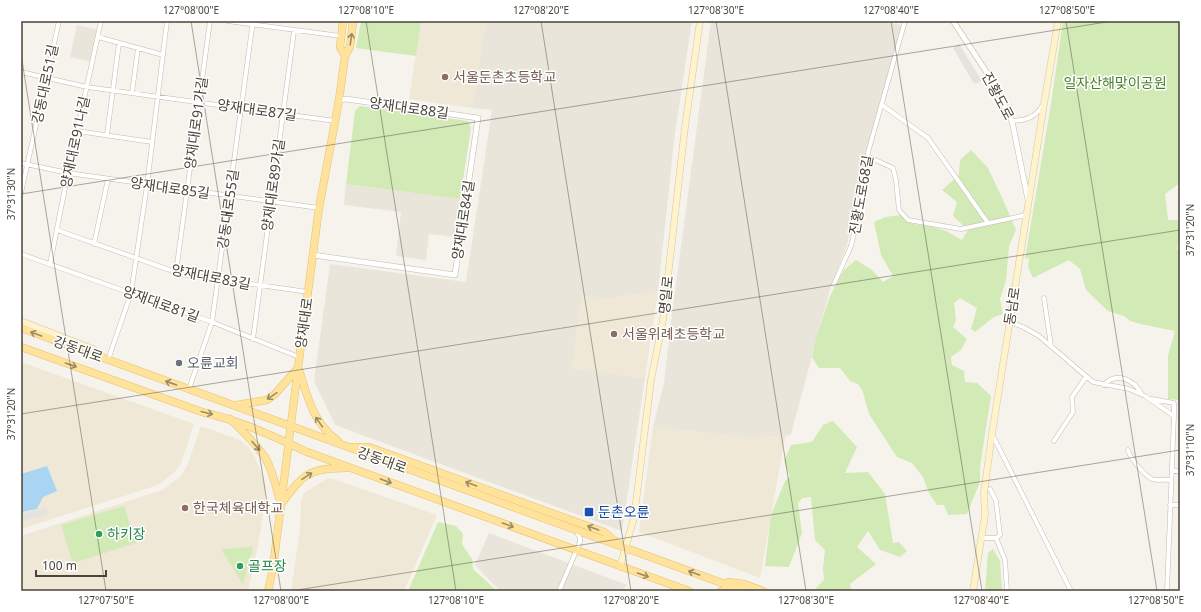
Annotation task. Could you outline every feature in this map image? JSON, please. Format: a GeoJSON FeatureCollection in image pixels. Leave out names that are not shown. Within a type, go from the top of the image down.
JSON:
{"type":"FeatureCollection","features":[{"type":"Feature","properties":{"kind":"main road","name":"양재대로"},"geometry":{"type":"LineString","coordinates":[[343,21],[340,47],[345,56]]}},
{"type":"Feature","properties":{"kind":"main road","name":"양재대로"},"geometry":{"type":"LineString","coordinates":[[268,591],[274,568],[299,357],[320,208],[339,100],[345,56],[350,47],[353,21]]}},
{"type":"Feature","properties":{"kind":"main road","name":"명일로"},"geometry":{"type":"LineString","coordinates":[[620,567],[634,518],[651,385],[663,320],[685,127],[700,21]]}},
{"type":"Feature","properties":{"kind":"main road","name":"동남로"},"geometry":{"type":"LineString","coordinates":[[973,591],[985,515],[984,493],[992,434],[1028,201],[1058,21]]}},
{"type":"Feature","properties":{"kind":"main road"},"geometry":{"type":"LineString","coordinates":[[21,321],[93,349],[107,360]]}},
{"type":"Feature","properties":{"kind":"main road","name":"강동대로"},"geometry":{"type":"LineString","coordinates":[[21,328],[742,590]]}},
{"type":"Feature","properties":{"kind":"main road","name":"강동대로"},"geometry":{"type":"LineString","coordinates":[[21,348],[202,412],[229,418],[273,435],[307,452],[689,591]]}},
{"type":"Feature","properties":{"kind":"main road"},"geometry":{"type":"LineString","coordinates":[[298,368],[315,416],[325,431],[348,447],[369,447],[604,532],[626,549]]}},
{"type":"Feature","properties":{"kind":"main road"},"geometry":{"type":"LineString","coordinates":[[235,405],[267,400],[280,390],[298,368]]}},
{"type":"Feature","properties":{"kind":"main road"},"geometry":{"type":"LineString","coordinates":[[229,418],[257,447],[266,460],[272,472],[281,505]]}},
{"type":"Feature","properties":{"kind":"main road"},"geometry":{"type":"LineString","coordinates":[[281,505],[296,484],[305,476],[315,471],[327,468],[350,468]]}},
{"type":"Feature","properties":{"kind":"main road"},"geometry":{"type":"LineString","coordinates":[[710,578],[744,584],[763,591]]}},
{"type":"Feature","properties":{"kind":"main road"},"geometry":{"type":"LineString","coordinates":[[721,591],[727,589],[742,590]]}},
{"type":"Feature","properties":{"kind":"street","name":"강동대로51길"},"geometry":{"type":"LineString","coordinates":[[21,193],[59,21]]}},
{"type":"Feature","properties":{"kind":"street","name":"양재대로91나길"},"geometry":{"type":"LineString","coordinates":[[50,264],[68,173],[102,21]]}},
{"type":"Feature","properties":{"kind":"street"},"geometry":{"type":"LineString","coordinates":[[107,360],[131,293],[147,185],[167,21]]}},
{"type":"Feature","properties":{"kind":"street","name":"양재대로91가길"},"geometry":{"type":"LineString","coordinates":[[176,272],[210,21]]}},
{"type":"Feature","properties":{"kind":"street"},"geometry":{"type":"LineString","coordinates":[[227,21],[253,23],[341,36]]}},
{"type":"Feature","properties":{"kind":"street","name":"진황도로68길"},"geometry":{"type":"LineString","coordinates":[[834,284],[851,246],[858,216],[867,156],[905,21]]}},
{"type":"Feature","properties":{"kind":"street","name":"진황도로"},"geometry":{"type":"LineString","coordinates":[[953,21],[993,82],[1012,121],[1028,201]]}},
{"type":"Feature","properties":{"kind":"street","name":"강동대로55길"},"geometry":{"type":"LineString","coordinates":[[189,389],[212,322],[253,23]]}},
{"type":"Feature","properties":{"kind":"street","name":"양재대로89가길"},"geometry":{"type":"LineString","coordinates":[[253,339],[294,30]]}},
{"type":"Feature","properties":{"kind":"street"},"geometry":{"type":"LineString","coordinates":[[98,37],[163,55]]}},
{"type":"Feature","properties":{"kind":"street"},"geometry":{"type":"LineString","coordinates":[[107,136],[119,43]]}},
{"type":"Feature","properties":{"kind":"street"},"geometry":{"type":"LineString","coordinates":[[132,93],[138,48]]}},
{"type":"Feature","properties":{"kind":"street","name":"양재대로87길"},"geometry":{"type":"LineString","coordinates":[[21,72],[112,91],[335,121]]}},
{"type":"Feature","properties":{"kind":"street","name":"양재대로88길"},"geometry":{"type":"LineString","coordinates":[[339,100],[349,100],[478,118]]}},
{"type":"Feature","properties":{"kind":"street"},"geometry":{"type":"LineString","coordinates":[[1012,121],[1035,116],[1044,104]]}},
{"type":"Feature","properties":{"kind":"street"},"geometry":{"type":"LineString","coordinates":[[882,105],[928,138],[988,223]]}},
{"type":"Feature","properties":{"kind":"street","name":"양재대로84길"},"geometry":{"type":"LineString","coordinates":[[313,255],[455,275],[478,118]]}},
{"type":"Feature","properties":{"kind":"street"},"geometry":{"type":"LineString","coordinates":[[77,131],[152,142]]}},
{"type":"Feature","properties":{"kind":"street"},"geometry":{"type":"LineString","coordinates":[[867,156],[893,168],[896,180],[899,210],[908,220],[961,229],[1026,215]]}},
{"type":"Feature","properties":{"kind":"street","name":"양재대로85길"},"geometry":{"type":"LineString","coordinates":[[21,163],[68,173],[147,185],[320,208]]}},
{"type":"Feature","properties":{"kind":"street"},"geometry":{"type":"LineString","coordinates":[[94,244],[108,179]]}},
{"type":"Feature","properties":{"kind":"street","name":"양재대로83길"},"geometry":{"type":"LineString","coordinates":[[57,230],[176,272],[260,286],[308,292]]}},
{"type":"Feature","properties":{"kind":"street","name":"양재대로81길"},"geometry":{"type":"LineString","coordinates":[[21,254],[212,322],[299,357]]}},
{"type":"Feature","properties":{"kind":"street"},"geometry":{"type":"LineString","coordinates":[[1044,298],[1051,346]]}},
{"type":"Feature","properties":{"kind":"street"},"geometry":{"type":"LineString","coordinates":[[1010,322],[1039,336],[1093,382],[1129,389],[1141,394],[1174,416]]}},
{"type":"Feature","properties":{"kind":"street"},"geometry":{"type":"LineString","coordinates":[[1054,441],[1073,412],[1072,397],[1086,377]]}},
{"type":"Feature","properties":{"kind":"street"},"geometry":{"type":"LineString","coordinates":[[1104,384],[1109,379],[1117,377],[1129,381],[1137,387],[1141,394]]}},
{"type":"Feature","properties":{"kind":"street"},"geometry":{"type":"LineString","coordinates":[[1150,399],[1174,403],[1167,591]]}},
{"type":"Feature","properties":{"kind":"street"},"geometry":{"type":"LineString","coordinates":[[992,434],[1071,591]]}},
{"type":"Feature","properties":{"kind":"street"},"geometry":{"type":"LineString","coordinates":[[1128,450],[1130,456],[1136,464],[1152,479],[1171,480]]}},
{"type":"Feature","properties":{"kind":"street"},"geometry":{"type":"LineString","coordinates":[[1172,470],[1180,472]]}},
{"type":"Feature","properties":{"kind":"street"},"geometry":{"type":"LineString","coordinates":[[981,538],[996,538],[1000,535],[996,501],[990,489]]}},
{"type":"Feature","properties":{"kind":"street"},"geometry":{"type":"LineString","coordinates":[[1170,505],[1180,506]]}},
{"type":"Feature","properties":{"kind":"street"},"geometry":{"type":"LineString","coordinates":[[559,591],[580,542],[580,538],[575,530]]}},
{"type":"Feature","properties":{"kind":"street"},"geometry":{"type":"LineString","coordinates":[[996,538],[1005,560],[1007,591]]}},
{"type":"Feature","properties":{"kind":"shaded area","name":"서울둔촌초등학교"},"geometry":{"type":"Polygon","coordinates":[[[421,21],[470,21],[485,23],[473,108],[409,99],[421,21]]]}},
{"type":"Feature","properties":{"kind":"shaded area"},"geometry":{"type":"Polygon","coordinates":[[[470,21],[692,21],[675,133],[658,291],[607,299],[582,296],[572,368],[645,378],[622,531],[335,425],[314,381],[330,264],[466,282],[492,110],[473,108],[485,23],[470,21]]]}},
{"type":"Feature","properties":{"kind":"shaded area"},"geometry":{"type":"Polygon","coordinates":[[[711,21],[878,21],[902,25],[866,156],[847,245],[831,286],[791,434],[785,437],[767,436],[753,438],[653,427],[664,383],[711,21]]]}},
{"type":"Feature","properties":{"kind":"shaded area"},"geometry":{"type":"Polygon","coordinates":[[[77,25],[99,30],[92,62],[70,57],[77,25]]]}},
{"type":"Feature","properties":{"kind":"shaded area"},"geometry":{"type":"Polygon","coordinates":[[[959,44],[982,81],[974,84],[953,48],[959,44]]]}},
{"type":"Feature","properties":{"kind":"shaded area"},"geometry":{"type":"Polygon","coordinates":[[[346,184],[460,199],[455,237],[429,234],[426,260],[396,256],[401,212],[344,205],[346,184]]]}},
{"type":"Feature","properties":{"kind":"shaded area","name":"서울위례초등학교"},"geometry":{"type":"Polygon","coordinates":[[[658,291],[645,378],[572,368],[582,296],[607,299],[658,291]]]}},
{"type":"Feature","properties":{"kind":"shaded area"},"geometry":{"type":"Polygon","coordinates":[[[21,362],[194,424],[181,463],[176,471],[158,485],[21,529],[21,362]]]}},
{"type":"Feature","properties":{"kind":"shaded area","name":"한국체육대학교"},"geometry":{"type":"Polygon","coordinates":[[[201,426],[240,440],[253,454],[264,478],[266,489],[261,528],[248,591],[22,591],[21,536],[162,490],[181,476],[187,466],[201,426]]]}},
{"type":"Feature","properties":{"kind":"shaded area"},"geometry":{"type":"Polygon","coordinates":[[[653,427],[753,438],[767,436],[785,437],[760,578],[639,532],[653,427]]]}},
{"type":"Feature","properties":{"kind":"shaded area"},"geometry":{"type":"Polygon","coordinates":[[[328,478],[437,515],[404,591],[291,591],[300,529],[301,501],[304,493],[328,478]]]}},
{"type":"Feature","properties":{"kind":"shaded area"},"geometry":{"type":"Polygon","coordinates":[[[45,507],[48,514],[21,522],[21,514],[45,507]]]}},
{"type":"Feature","properties":{"kind":"shaded area"},"geometry":{"type":"Polygon","coordinates":[[[489,533],[627,585],[621,591],[500,591],[475,565],[489,533]]]}},
{"type":"Feature","properties":{"kind":"green space"},"geometry":{"type":"Polygon","coordinates":[[[361,21],[421,21],[416,56],[356,48],[361,21]]]}},
{"type":"Feature","properties":{"kind":"green space","name":"일자산해맞이공원"},"geometry":{"type":"Polygon","coordinates":[[[1063,21],[1180,21],[1180,183],[1165,194],[1168,220],[1180,220],[1180,233],[1177,250],[1180,251],[1180,400],[1168,399],[1168,356],[1175,331],[1130,321],[1124,316],[1108,311],[1086,290],[1080,269],[1069,260],[1033,278],[1028,267],[1029,258],[1025,259],[1051,104],[1063,21]]]}},
{"type":"Feature","properties":{"kind":"green space"},"geometry":{"type":"Polygon","coordinates":[[[360,106],[468,121],[471,128],[460,199],[346,184],[355,111],[360,106]]]}},
{"type":"Feature","properties":{"kind":"green space"},"geometry":{"type":"Polygon","coordinates":[[[971,150],[988,168],[1016,230],[1009,246],[1006,281],[1000,299],[1003,314],[994,317],[975,332],[971,329],[977,308],[960,298],[954,303],[956,320],[953,327],[967,339],[961,350],[951,357],[952,365],[964,371],[965,382],[977,383],[991,396],[980,467],[980,482],[967,514],[948,515],[944,505],[937,505],[929,493],[923,477],[912,463],[897,457],[869,414],[863,392],[858,384],[850,381],[840,368],[819,368],[812,357],[816,339],[830,296],[844,270],[856,260],[872,270],[883,282],[893,276],[881,255],[874,222],[885,217],[901,215],[913,224],[934,227],[946,231],[962,240],[968,230],[953,216],[957,202],[942,190],[959,175],[960,160],[971,150]]]}},
{"type":"Feature","properties":{"kind":"green space"},"geometry":{"type":"Polygon","coordinates":[[[833,421],[857,447],[845,473],[868,472],[885,494],[893,543],[899,542],[907,551],[900,557],[880,550],[868,531],[857,547],[876,564],[850,584],[851,591],[813,591],[824,580],[823,568],[825,550],[815,540],[811,497],[802,498],[798,503],[802,533],[789,567],[765,566],[771,515],[785,481],[790,477],[784,461],[791,445],[812,442],[823,425],[833,421]]]}},
{"type":"Feature","properties":{"kind":"green space","name":"하키장"},"geometry":{"type":"Polygon","coordinates":[[[124,506],[136,543],[73,563],[61,525],[124,506]]]}},
{"type":"Feature","properties":{"kind":"green space"},"geometry":{"type":"Polygon","coordinates":[[[438,522],[456,526],[463,534],[462,544],[472,559],[473,569],[497,591],[408,591],[438,522]]]}},
{"type":"Feature","properties":{"kind":"green space","name":"골프장"},"geometry":{"type":"Polygon","coordinates":[[[253,547],[243,584],[221,549],[253,547]]]}},
{"type":"Feature","properties":{"kind":"green space"},"geometry":{"type":"Polygon","coordinates":[[[993,549],[1000,561],[1002,591],[985,591],[988,553],[993,549]]]}},
{"type":"Feature","properties":{"kind":"water"},"geometry":{"type":"Polygon","coordinates":[[[47,466],[57,491],[43,497],[37,509],[21,512],[21,474],[47,466]]]}},
{"type":"Feature","properties":{"kind":"place","name":"서울둔촌초등학교"},"geometry":{"type":"Point","coordinates":[445,77]}},
{"type":"Feature","properties":{"kind":"place","name":"서울위례초등학교"},"geometry":{"type":"Point","coordinates":[614,334]}},
{"type":"Feature","properties":{"kind":"place","name":"오륜교회"},"geometry":{"type":"Point","coordinates":[179,363]}},
{"type":"Feature","properties":{"kind":"place","name":"한국체육대학교"},"geometry":{"type":"Point","coordinates":[185,508]}},
{"type":"Feature","properties":{"kind":"place","name":"둔촌오륜"},"geometry":{"type":"Point","coordinates":[589,512]}},
{"type":"Feature","properties":{"kind":"place","name":"하키장"},"geometry":{"type":"Point","coordinates":[99,534]}},
{"type":"Feature","properties":{"kind":"place","name":"골프장"},"geometry":{"type":"Point","coordinates":[240,566]}}]}
